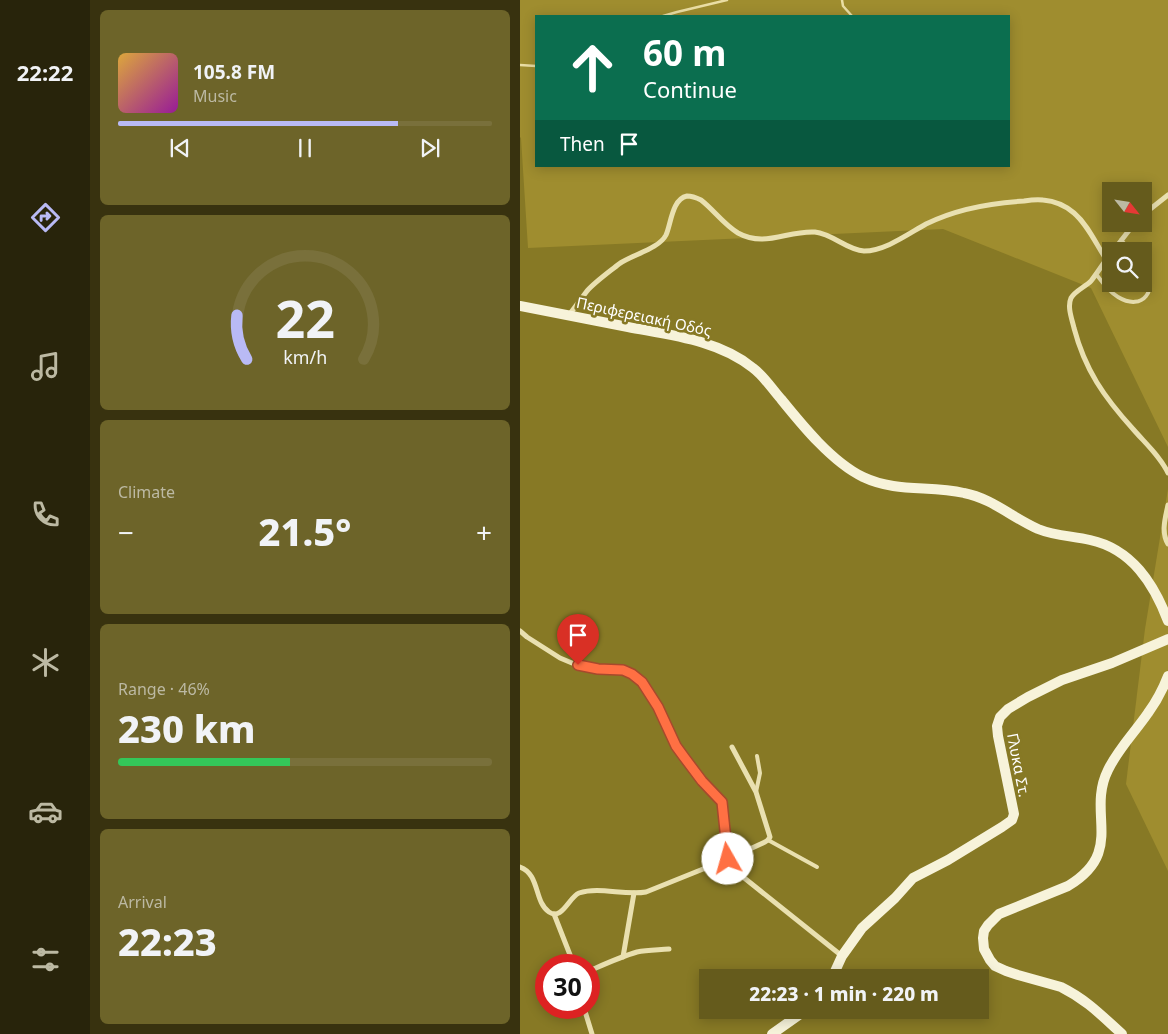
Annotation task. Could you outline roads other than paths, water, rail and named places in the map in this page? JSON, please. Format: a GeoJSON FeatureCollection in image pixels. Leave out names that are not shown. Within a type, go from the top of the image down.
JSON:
{"type":"FeatureCollection","features":[{"type":"Feature","properties":{"kind":"main road","name":"Περιφερειακή Οδός"},"geometry":{"type":"LineString","coordinates":[[520,306],[679,337],[711,345],[733,355],[760,374],[798,419],[838,460],[854,472],[876,482],[901,488],[947,490],[970,494],[984,499],[1019,520],[1053,534],[1093,540],[1110,546],[1127,557],[1140,571],[1154,590],[1168,621]]}},
{"type":"Feature","properties":{"kind":"main road","name":"Γλυκα Στ."},"geometry":{"type":"LineString","coordinates":[[836,969],[842,956],[862,928],[896,898],[913,878],[948,860],[1012,820],[1014,814],[997,726],[1000,717],[1004,713],[1028,697],[1062,680],[1112,663],[1168,639]]}},
{"type":"Feature","properties":{"kind":"main road"},"geometry":{"type":"LineString","coordinates":[[1122,1034],[1098,1010],[1068,990],[1006,971],[996,966],[984,949],[983,938],[984,931],[999,914],[1068,886],[1077,881],[1092,863],[1101,842],[1101,795],[1108,770],[1120,750],[1148,713],[1167,681]]}},
{"type":"Feature","properties":{"kind":"main road"},"geometry":{"type":"LineString","coordinates":[[772,1034],[793,1019]]}},
{"type":"Feature","properties":{"kind":"street"},"geometry":{"type":"LineString","coordinates":[[1152,207],[1168,194]]}},
{"type":"Feature","properties":{"kind":"street"},"geometry":{"type":"LineString","coordinates":[[569,315],[588,290],[620,263],[658,244],[667,232],[676,205],[683,198],[689,196],[700,199],[716,216],[745,236],[768,239],[813,232],[821,233],[866,251],[886,246],[942,216],[1007,202],[1042,200],[1062,205],[1074,212],[1084,223],[1102,252]]}},
{"type":"Feature","properties":{"kind":"street"},"geometry":{"type":"LineString","coordinates":[[1121,240],[1128,232]]}},
{"type":"Feature","properties":{"kind":"street"},"geometry":{"type":"LineString","coordinates":[[1102,265],[1085,286],[1074,294],[1070,301],[1070,310],[1078,345],[1086,365],[1102,392],[1154,451],[1168,473]]}},
{"type":"Feature","properties":{"kind":"street"},"geometry":{"type":"LineString","coordinates":[[1168,505],[1164,532],[1164,537],[1168,544]]}},
{"type":"Feature","properties":{"kind":"street"},"geometry":{"type":"LineString","coordinates":[[520,631],[560,658],[572,663],[598,669],[623,670],[638,678],[658,707],[676,746],[696,775],[722,802],[725,860],[842,956]]}},
{"type":"Feature","properties":{"kind":"street"},"geometry":{"type":"LineString","coordinates":[[554,914],[559,912],[577,894],[599,891],[646,892],[725,860],[768,840],[770,835],[756,792],[732,748]]}},
{"type":"Feature","properties":{"kind":"street"},"geometry":{"type":"LineString","coordinates":[[520,867],[528,872],[545,908],[554,914],[570,954]]}},
{"type":"Feature","properties":{"kind":"street"},"geometry":{"type":"LineString","coordinates":[[623,957],[634,893]]}},
{"type":"Feature","properties":{"kind":"street"},"geometry":{"type":"LineString","coordinates":[[600,966],[637,952],[669,949]]}},
{"type":"Feature","properties":{"kind":"street"},"geometry":{"type":"LineString","coordinates":[[587,1019],[592,1034]]}},
{"type":"Feature","properties":{"kind":"lane"},"geometry":{"type":"LineString","coordinates":[[1096,274],[1102,280]]}},
{"type":"Feature","properties":{"kind":"lane"},"geometry":{"type":"LineString","coordinates":[[1113,292],[1124,300],[1135,302],[1146,297],[1149,292]]}},
{"type":"Feature","properties":{"kind":"lane"},"geometry":{"type":"LineString","coordinates":[[756,792],[760,773],[757,756]]}},
{"type":"Feature","properties":{"kind":"lane"},"geometry":{"type":"LineString","coordinates":[[768,840],[817,868]]}},
{"type":"Feature","properties":{"kind":"waterway"},"geometry":{"type":"LineString","coordinates":[[666,15],[727,0]]}},
{"type":"Feature","properties":{"kind":"waterway"},"geometry":{"type":"LineString","coordinates":[[842,0],[843,6],[851,15]]}},
{"type":"Feature","properties":{"kind":"waterway"},"geometry":{"type":"LineString","coordinates":[[520,65],[535,66]]}}]}
